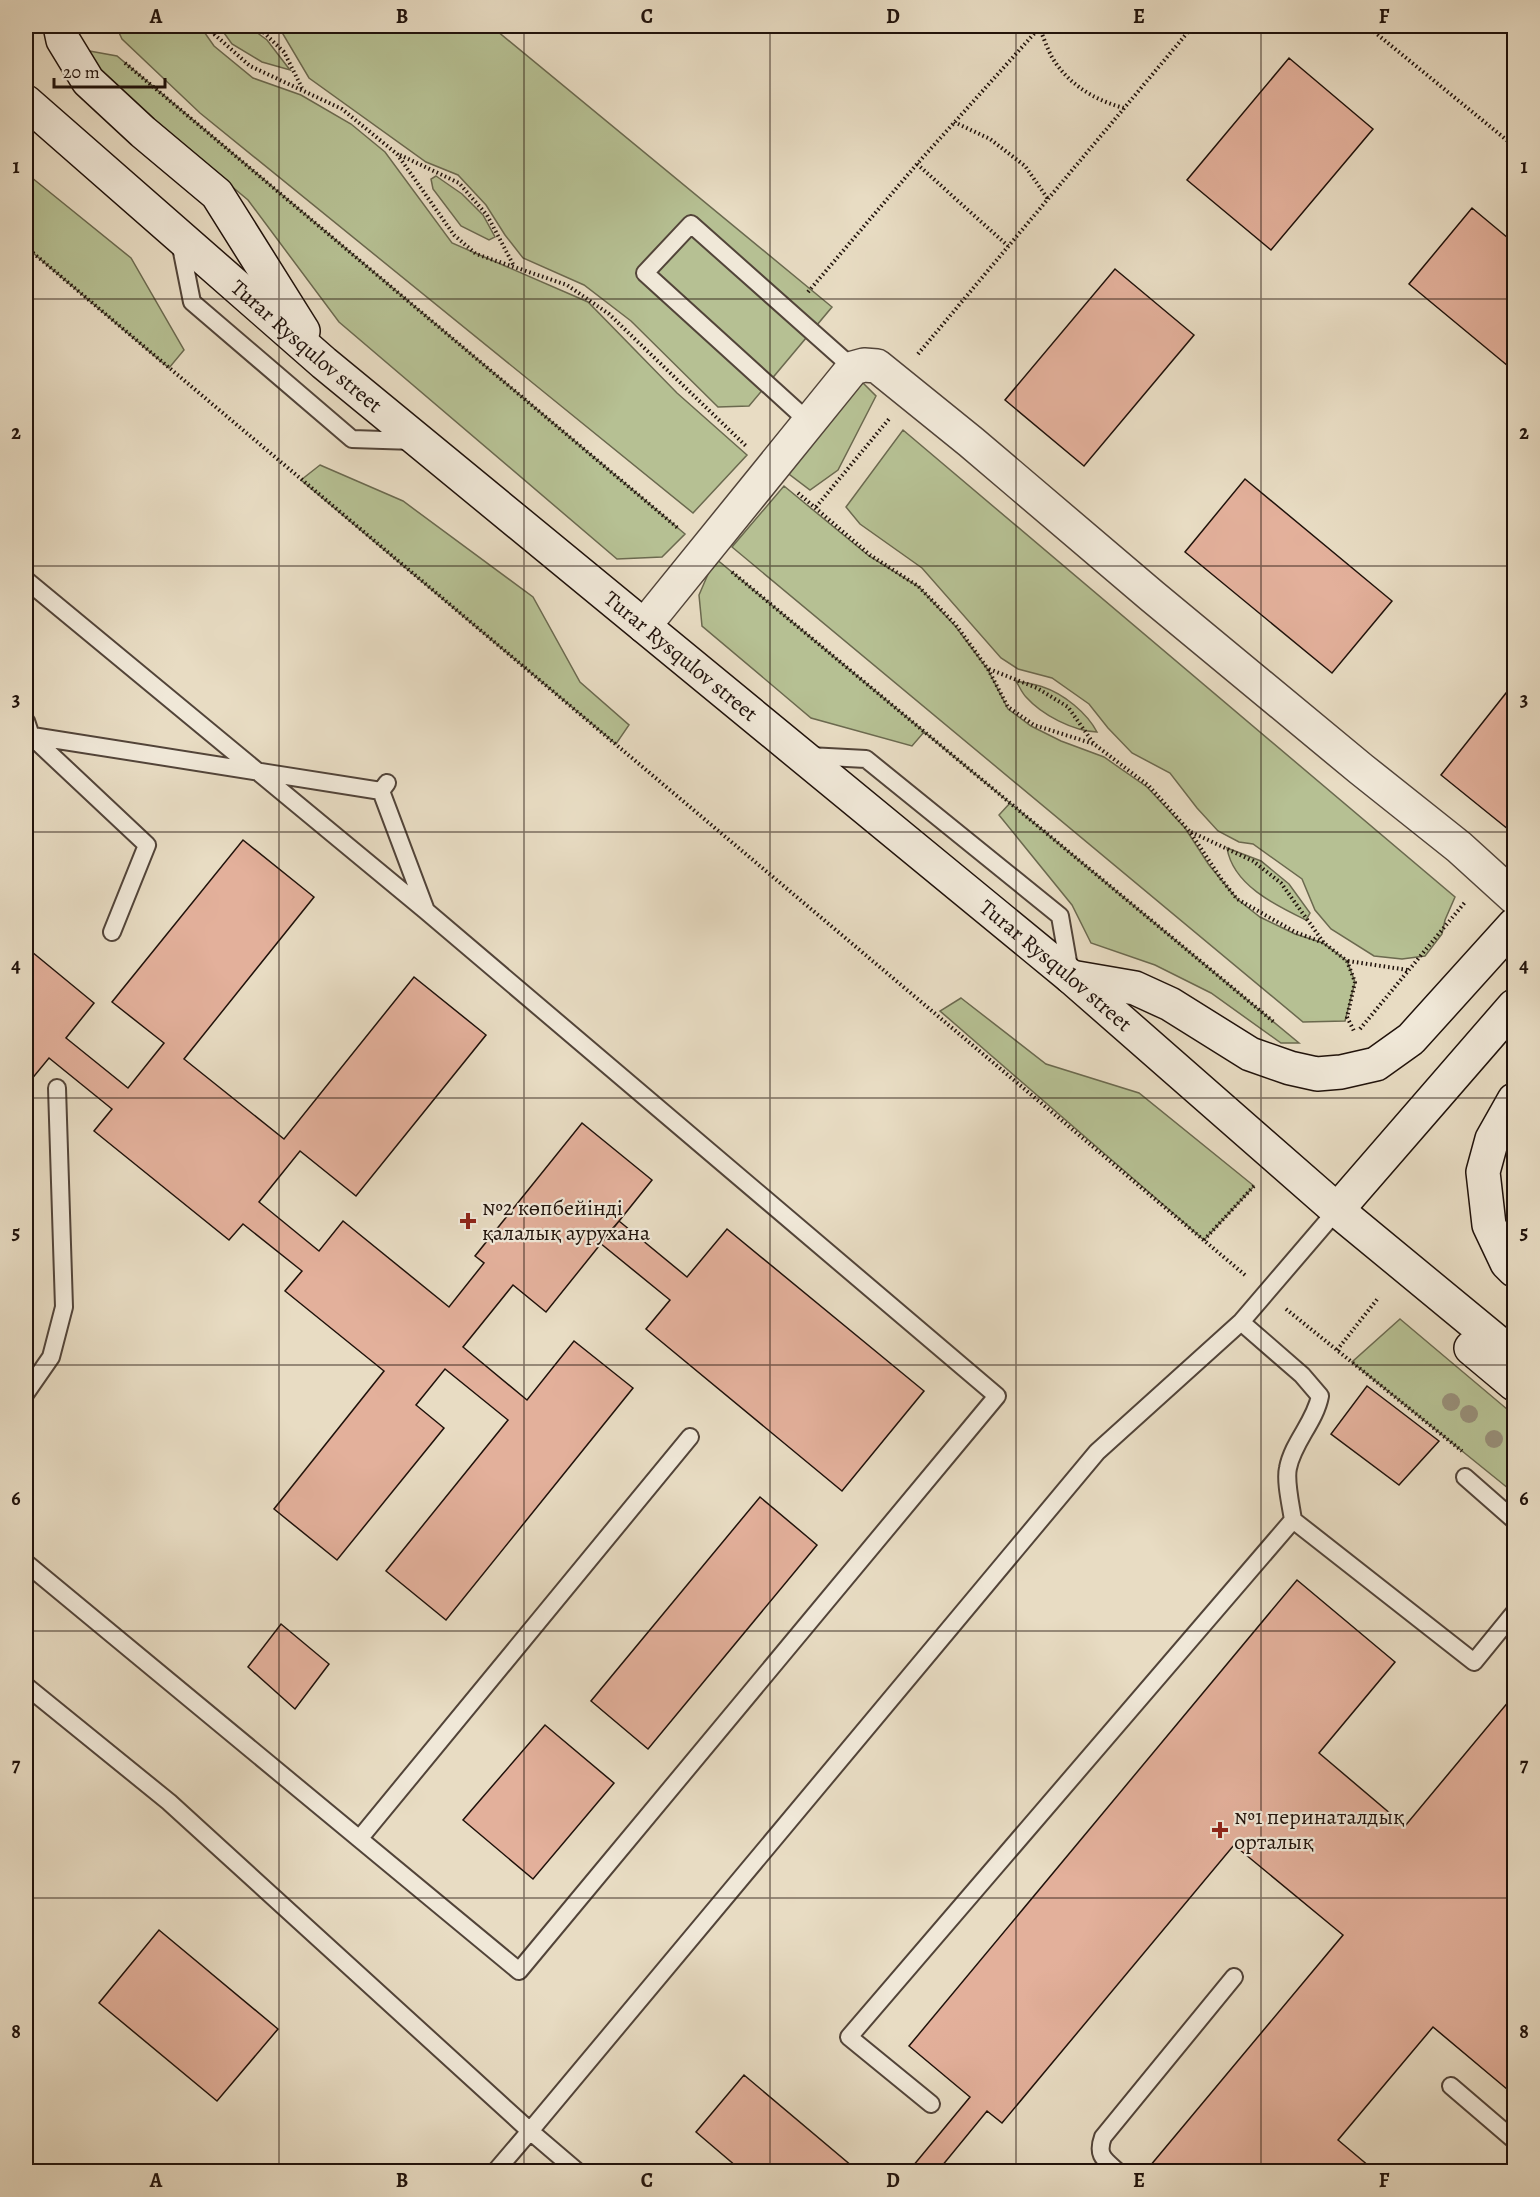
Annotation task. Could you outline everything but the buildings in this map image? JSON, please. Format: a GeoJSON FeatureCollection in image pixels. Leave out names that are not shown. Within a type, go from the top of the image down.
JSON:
{"type":"FeatureCollection","features":[{"type":"Feature","properties":{"kind":"street"},"geometry":{"type":"LineString","coordinates":[[60,26],[63,40],[88,81],[143,132],[217,194],[324,363]]}},
{"type":"Feature","properties":{"kind":"street","name":"Turar Rysqulov street"},"geometry":{"type":"LineString","coordinates":[[26,102],[324,363],[1071,977],[1337,1210],[1515,1356]]}},
{"type":"Feature","properties":{"kind":"street"},"geometry":{"type":"LineString","coordinates":[[644,626],[853,368],[864,364],[877,366],[971,442],[1152,597],[1361,769],[1460,847],[1515,897]]}},
{"type":"Feature","properties":{"kind":"street"},"geometry":{"type":"LineString","coordinates":[[1071,977],[1135,988],[1170,1004],[1250,1054],[1290,1068],[1317,1074],[1341,1072],[1376,1064],[1411,1039],[1515,925]]}},
{"type":"Feature","properties":{"kind":"street"},"geometry":{"type":"LineString","coordinates":[[1337,1210],[1515,1006]]}},
{"type":"Feature","properties":{"kind":"street"},"geometry":{"type":"LineString","coordinates":[[1515,1100],[1492,1139],[1482,1172],[1489,1225],[1507,1263],[1515,1270]]}},
{"type":"Feature","properties":{"kind":"street","name":"Turar Rysqulov street"},"geometry":{"type":"LineString","coordinates":[[1337,1210],[1391,1282],[1515,1384]]}},
{"type":"Feature","properties":{"kind":"lane"},"geometry":{"type":"LineString","coordinates":[[809,422],[645,273],[691,224],[853,368]]}},
{"type":"Feature","properties":{"kind":"lane"},"geometry":{"type":"LineString","coordinates":[[179,235],[192,302],[352,439],[419,441]]}},
{"type":"Feature","properties":{"kind":"lane"},"geometry":{"type":"LineString","coordinates":[[26,580],[426,910],[997,1396],[519,1971],[26,1563]]}},
{"type":"Feature","properties":{"kind":"lane"},"geometry":{"type":"LineString","coordinates":[[27,731],[258,771],[384,787],[426,910]]}},
{"type":"Feature","properties":{"kind":"lane"},"geometry":{"type":"LineString","coordinates":[[27,731],[147,845],[112,932]]}},
{"type":"Feature","properties":{"kind":"lane"},"geometry":{"type":"LineString","coordinates":[[26,1393],[51,1357],[64,1307],[57,1088]]}},
{"type":"Feature","properties":{"kind":"lane"},"geometry":{"type":"LineString","coordinates":[[495,2172],[1097,1452],[1241,1322],[1337,1210]]}},
{"type":"Feature","properties":{"kind":"lane"},"geometry":{"type":"LineString","coordinates":[[1241,1322],[1302,1376],[1320,1396],[1317,1411],[1302,1434],[1287,1469],[1293,1520],[1474,1662],[1515,1613]]}},
{"type":"Feature","properties":{"kind":"lane"},"geometry":{"type":"LineString","coordinates":[[360,1838],[690,1437]]}},
{"type":"Feature","properties":{"kind":"lane"},"geometry":{"type":"LineString","coordinates":[[1465,1477],[1515,1520]]}},
{"type":"Feature","properties":{"kind":"lane"},"geometry":{"type":"LineString","coordinates":[[931,2104],[849,2037],[1293,1520]]}},
{"type":"Feature","properties":{"kind":"lane"},"geometry":{"type":"LineString","coordinates":[[26,1686],[170,1802],[530,2131],[578,2172]]}},
{"type":"Feature","properties":{"kind":"lane"},"geometry":{"type":"LineString","coordinates":[[1118,2172],[1102,2157],[1099,2147],[1103,2137],[1234,1977]]}},
{"type":"Feature","properties":{"kind":"lane"},"geometry":{"type":"LineString","coordinates":[[1451,2086],[1515,2140]]}},
{"type":"Feature","properties":{"kind":"path"},"geometry":{"type":"LineString","coordinates":[[210,26],[215,35],[250,66],[342,109],[397,154],[459,183],[487,215],[515,267]]}},
{"type":"Feature","properties":{"kind":"path"},"geometry":{"type":"LineString","coordinates":[[257,26],[284,52],[303,89]]}},
{"type":"Feature","properties":{"kind":"path"},"geometry":{"type":"LineString","coordinates":[[790,313],[1040,26],[1055,62],[1074,84],[1103,102],[1124,108]]}},
{"type":"Feature","properties":{"kind":"path"},"geometry":{"type":"LineString","coordinates":[[816,507],[1008,246],[1193,26]]}},
{"type":"Feature","properties":{"kind":"path"},"geometry":{"type":"LineString","coordinates":[[1367,26],[1515,146]]}},
{"type":"Feature","properties":{"kind":"path"},"geometry":{"type":"LineString","coordinates":[[954,123],[990,139],[1025,166],[1048,199]]}},
{"type":"Feature","properties":{"kind":"path"},"geometry":{"type":"LineString","coordinates":[[397,154],[454,236],[476,254],[567,285],[609,314],[730,429],[770,471],[816,507],[870,555],[918,586],[956,625],[988,669],[1008,707],[1034,725],[1094,744]]}},
{"type":"Feature","properties":{"kind":"path"},"geometry":{"type":"LineString","coordinates":[[917,165],[1008,246]]}},
{"type":"Feature","properties":{"kind":"path"},"geometry":{"type":"LineString","coordinates":[[26,247],[1267,1293],[1469,1456]]}},
{"type":"Feature","properties":{"kind":"path"},"geometry":{"type":"LineString","coordinates":[[988,669],[1037,688],[1068,707],[1094,744],[1149,786],[1190,832],[1237,899],[1295,932],[1324,943]]}},
{"type":"Feature","properties":{"kind":"path"},"geometry":{"type":"LineString","coordinates":[[1190,832],[1252,861],[1281,883],[1324,943],[1347,961],[1409,970]]}},
{"type":"Feature","properties":{"kind":"path"},"geometry":{"type":"LineString","coordinates":[[1350,1041],[1489,874]]}},
{"type":"Feature","properties":{"kind":"path"},"geometry":{"type":"LineString","coordinates":[[1347,961],[1355,982],[1347,1017],[1356,1034]]}},
{"type":"Feature","properties":{"kind":"path"},"geometry":{"type":"LineString","coordinates":[[1204,1240],[1254,1186]]}},
{"type":"Feature","properties":{"kind":"path"},"geometry":{"type":"LineString","coordinates":[[1337,1350],[1379,1297]]}},
{"type":"Feature","properties":{"kind":"green space"},"geometry":{"type":"Polygon","coordinates":[[[116,26],[200,26],[214,46],[253,78],[301,95],[351,124],[385,152],[452,243],[588,302],[677,393],[747,455],[693,513],[200,113],[122,39],[116,26]]]}},
{"type":"Feature","properties":{"kind":"green space"},"geometry":{"type":"Polygon","coordinates":[[[219,26],[248,26],[267,40],[290,70],[262,62],[232,44],[219,26]]]}},
{"type":"Feature","properties":{"kind":"green space"},"geometry":{"type":"Polygon","coordinates":[[[271,26],[491,26],[832,307],[749,406],[718,407],[631,321],[584,285],[523,258],[486,205],[458,175],[426,162],[309,78],[283,34],[271,26]]]}},
{"type":"Feature","properties":{"kind":"green space"},"geometry":{"type":"Polygon","coordinates":[[[84,50],[117,56],[685,534],[662,557],[617,559],[339,322],[248,200],[97,74],[84,50]]]}},
{"type":"Feature","properties":{"kind":"green space"},"geometry":{"type":"Polygon","coordinates":[[[26,173],[131,258],[184,350],[169,368],[26,247],[26,173]]]}},
{"type":"Feature","properties":{"kind":"green space"},"geometry":{"type":"Polygon","coordinates":[[[436,176],[462,194],[483,215],[495,237],[489,240],[461,226],[433,189],[431,179],[436,176]]]}},
{"type":"Feature","properties":{"kind":"green space"},"geometry":{"type":"Polygon","coordinates":[[[856,376],[876,396],[838,470],[810,490],[785,471],[856,376]]]}},
{"type":"Feature","properties":{"kind":"green space"},"geometry":{"type":"Polygon","coordinates":[[[903,430],[1455,897],[1445,920],[1442,934],[1425,956],[1402,959],[1374,956],[1331,929],[1315,910],[1302,879],[1253,844],[1239,842],[1218,831],[1170,773],[1132,753],[1089,704],[1052,678],[1018,669],[1001,658],[922,568],[860,524],[846,507],[903,430]]]}},
{"type":"Feature","properties":{"kind":"green space"},"geometry":{"type":"Polygon","coordinates":[[[320,465],[403,501],[533,597],[580,682],[629,725],[616,744],[301,480],[320,465]]]}},
{"type":"Feature","properties":{"kind":"green space"},"geometry":{"type":"Polygon","coordinates":[[[784,486],[869,556],[919,587],[956,627],[988,670],[1008,709],[1031,726],[1061,741],[1104,757],[1147,787],[1185,828],[1209,865],[1237,899],[1260,917],[1295,934],[1323,943],[1347,961],[1355,982],[1345,1021],[1303,1022],[732,547],[784,486]]]}},
{"type":"Feature","properties":{"kind":"green space"},"geometry":{"type":"Polygon","coordinates":[[[715,558],[1299,1043],[1281,1043],[1211,993],[1155,965],[1091,943],[1072,905],[999,815],[1010,803],[924,732],[912,746],[811,718],[702,626],[699,595],[715,558]]]}},
{"type":"Feature","properties":{"kind":"green space"},"geometry":{"type":"Polygon","coordinates":[[[1016,681],[1040,686],[1067,699],[1081,711],[1097,732],[1078,729],[1049,716],[1026,697],[1016,681]]]}},
{"type":"Feature","properties":{"kind":"green space"},"geometry":{"type":"Polygon","coordinates":[[[1227,848],[1261,861],[1289,884],[1310,913],[1306,920],[1281,908],[1246,883],[1231,861],[1227,848]]]}},
{"type":"Feature","properties":{"kind":"green space"},"geometry":{"type":"Polygon","coordinates":[[[961,998],[1046,1064],[1139,1093],[1254,1186],[1204,1240],[940,1011],[961,998]]]}},
{"type":"Feature","properties":{"kind":"green space"},"geometry":{"type":"Polygon","coordinates":[[[1400,1319],[1514,1415],[1514,1493],[1352,1362],[1400,1319]]]}},
{"type":"Feature","properties":{"kind":"place","name":"№2 көпбейінді қалалық аурухана"},"geometry":{"type":"Point","coordinates":[468,1221]}},
{"type":"Feature","properties":{"kind":"place","name":"№1 перинаталдық орталық"},"geometry":{"type":"Point","coordinates":[1220,1830]}}]}
